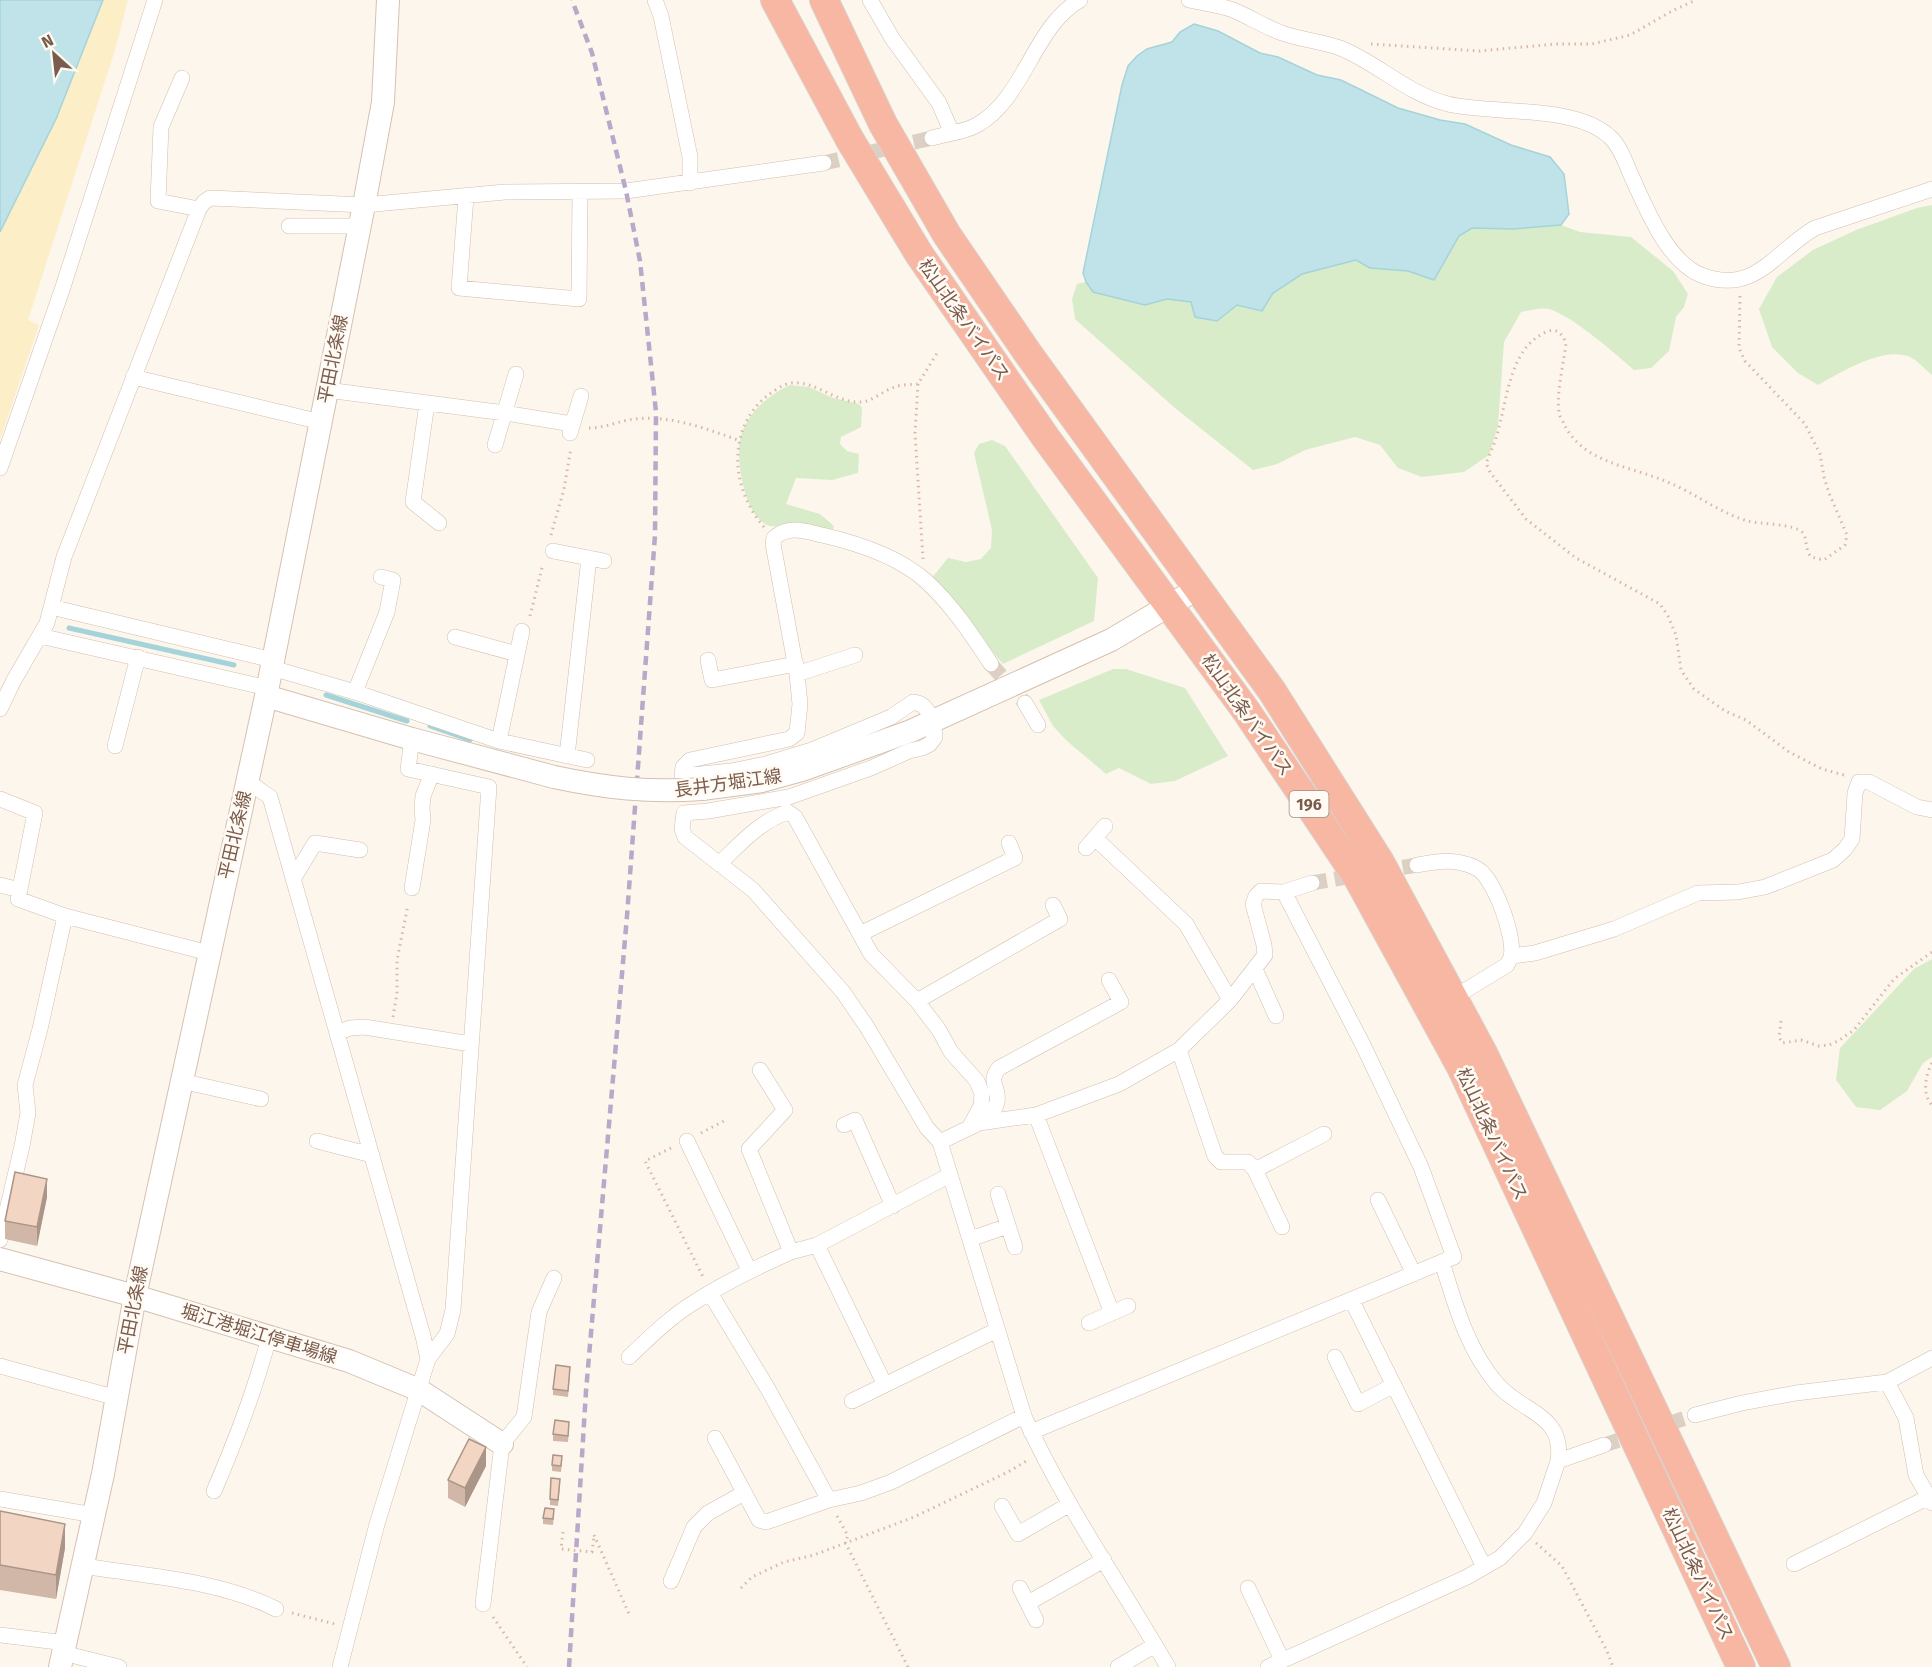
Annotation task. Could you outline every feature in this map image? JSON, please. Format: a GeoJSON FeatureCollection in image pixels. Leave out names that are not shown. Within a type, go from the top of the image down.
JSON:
{"type":"FeatureCollection","features":[{"type":"Feature","properties":{"kind":"highway","name":"松山北条バイパス"},"geometry":{"type":"LineString","coordinates":[[775,0],[850,140],[919,255],[1046,438],[1247,712],[1359,880],[1450,1046],[1741,1667]]}},
{"type":"Feature","properties":{"kind":"highway","name":"松山北条バイパス"},"geometry":{"type":"LineString","coordinates":[[824,0],[883,124],[948,235],[1026,351],[1272,691],[1380,862],[1483,1053],[1776,1667]]}},
{"type":"Feature","properties":{"kind":"main road","name":"平田北条線"},"geometry":{"type":"LineString","coordinates":[[63,1655],[94,1515],[135,1296],[270,678],[321,422],[383,102],[388,0]]}},
{"type":"Feature","properties":{"kind":"main road","name":"長井方堀江線"},"geometry":{"type":"LineString","coordinates":[[270,678],[412,739],[554,777],[614,788],[662,792],[702,789],[762,781],[843,757],[932,721],[1111,640],[1197,589]]}},
{"type":"Feature","properties":{"kind":"main road","name":"堀江港堀江停車場線"},"geometry":{"type":"LineString","coordinates":[[0,1259],[135,1296],[349,1361],[419,1390],[502,1444]]}},
{"type":"Feature","properties":{"kind":"street"},"geometry":{"type":"LineString","coordinates":[[0,468],[62,290],[155,0]]}},
{"type":"Feature","properties":{"kind":"street"},"geometry":{"type":"LineString","coordinates":[[655,0],[661,16],[690,157],[690,183]]}},
{"type":"Feature","properties":{"kind":"street"},"geometry":{"type":"LineString","coordinates":[[870,0],[892,38],[939,103],[952,133]]}},
{"type":"Feature","properties":{"kind":"street"},"geometry":{"type":"LineString","coordinates":[[932,138],[976,126],[1001,106],[1056,21],[1068,7],[1080,0]]}},
{"type":"Feature","properties":{"kind":"street"},"geometry":{"type":"LineString","coordinates":[[1189,0],[1232,10],[1282,33],[1339,48],[1371,64],[1398,82],[1446,104],[1476,109],[1555,115],[1589,124],[1610,137],[1621,153],[1665,243],[1682,263],[1700,274],[1724,280],[1745,278],[1762,270],[1802,236],[1815,228],[1932,189]]}},
{"type":"Feature","properties":{"kind":"street"},"geometry":{"type":"LineString","coordinates":[[182,78],[161,127],[158,201],[199,209]]}},
{"type":"Feature","properties":{"kind":"street"},"geometry":{"type":"LineString","coordinates":[[289,226],[361,216],[466,196],[505,192],[626,191],[824,163]]}},
{"type":"Feature","properties":{"kind":"street"},"geometry":{"type":"LineString","coordinates":[[466,196],[459,288],[579,299],[580,192]]}},
{"type":"Feature","properties":{"kind":"street"},"geometry":{"type":"LineString","coordinates":[[0,710],[14,680],[47,623],[64,557],[199,209],[204,202],[210,198],[361,216]]}},
{"type":"Feature","properties":{"kind":"street"},"geometry":{"type":"LineString","coordinates":[[495,445],[516,374]]}},
{"type":"Feature","properties":{"kind":"street"},"geometry":{"type":"LineString","coordinates":[[133,377],[321,422]]}},
{"type":"Feature","properties":{"kind":"street"},"geometry":{"type":"LineString","coordinates":[[327,390],[505,413],[571,429],[581,396]]}},
{"type":"Feature","properties":{"kind":"street"},"geometry":{"type":"LineString","coordinates":[[427,403],[413,502],[439,523]]}},
{"type":"Feature","properties":{"kind":"street"},"geometry":{"type":"LineString","coordinates":[[991,664],[964,624],[925,581],[897,561],[846,541],[796,529],[779,533],[774,538],[773,544],[801,704],[797,733],[789,739],[690,760],[683,766],[682,829],[685,837],[753,890],[843,992],[867,1027],[927,1128],[940,1142],[1024,1416],[1070,1503],[1168,1667]]}},
{"type":"Feature","properties":{"kind":"street"},"geometry":{"type":"LineString","coordinates":[[553,551],[597,560],[567,756]]}},
{"type":"Feature","properties":{"kind":"street"},"geometry":{"type":"LineString","coordinates":[[356,692],[387,612],[393,580],[381,577]]}},
{"type":"Feature","properties":{"kind":"street"},"geometry":{"type":"LineString","coordinates":[[51,607],[270,678]]}},
{"type":"Feature","properties":{"kind":"street"},"geometry":{"type":"LineString","coordinates":[[499,741],[522,630]]}},
{"type":"Feature","properties":{"kind":"street"},"geometry":{"type":"LineString","coordinates":[[40,636],[138,657],[356,692],[499,741],[587,760]]}},
{"type":"Feature","properties":{"kind":"street"},"geometry":{"type":"LineString","coordinates":[[455,637],[517,654]]}},
{"type":"Feature","properties":{"kind":"street"},"geometry":{"type":"LineString","coordinates":[[708,660],[712,680],[796,669],[855,655]]}},
{"type":"Feature","properties":{"kind":"street"},"geometry":{"type":"LineString","coordinates":[[115,746],[138,657]]}},
{"type":"Feature","properties":{"kind":"street"},"geometry":{"type":"LineString","coordinates":[[682,776],[732,771],[766,764],[812,750],[891,717],[913,702],[920,702],[925,707],[932,721],[935,737],[930,744],[789,797],[684,813]]}},
{"type":"Feature","properties":{"kind":"street"},"geometry":{"type":"LineString","coordinates":[[1024,703],[1038,726]]}},
{"type":"Feature","properties":{"kind":"street"},"geometry":{"type":"LineString","coordinates":[[340,1667],[377,1524],[428,1359],[447,1334],[453,1310],[489,787],[408,769],[412,739]]}},
{"type":"Feature","properties":{"kind":"street"},"geometry":{"type":"LineString","coordinates":[[412,888],[423,820],[423,796],[432,774]]}},
{"type":"Feature","properties":{"kind":"street"},"geometry":{"type":"LineString","coordinates":[[247,781],[270,797],[428,1359]]}},
{"type":"Feature","properties":{"kind":"street"},"geometry":{"type":"LineString","coordinates":[[1512,956],[1535,953],[1614,929],[1698,893],[1738,892],[1765,887],[1833,860],[1852,839],[1854,793],[1859,782],[1869,782],[1917,807],[1932,810]]}},
{"type":"Feature","properties":{"kind":"street"},"geometry":{"type":"LineString","coordinates":[[0,799],[34,813],[18,899],[65,916],[209,953]]}},
{"type":"Feature","properties":{"kind":"street"},"geometry":{"type":"LineString","coordinates":[[719,864],[761,825],[788,812],[795,817],[871,954],[917,1001],[939,1030],[951,1052],[977,1081],[982,1094],[981,1106],[969,1128]]}},
{"type":"Feature","properties":{"kind":"street"},"geometry":{"type":"LineString","coordinates":[[1105,826],[1090,843],[1186,924],[1230,1000]]}},
{"type":"Feature","properties":{"kind":"street"},"geometry":{"type":"LineString","coordinates":[[293,879],[315,843],[360,850]]}},
{"type":"Feature","properties":{"kind":"street"},"geometry":{"type":"LineString","coordinates":[[860,934],[1015,858],[1009,843]]}},
{"type":"Feature","properties":{"kind":"street"},"geometry":{"type":"LineString","coordinates":[[1417,865],[1444,860],[1479,868],[1497,894],[1510,942],[1512,956],[1507,965],[1453,998]]}},
{"type":"Feature","properties":{"kind":"street"},"geometry":{"type":"LineString","coordinates":[[940,1142],[979,1123],[1036,1115],[1119,1084],[1179,1050],[1230,1000],[1265,955],[1253,904],[1256,896],[1262,891],[1284,892],[1312,883]]}},
{"type":"Feature","properties":{"kind":"street"},"geometry":{"type":"LineString","coordinates":[[0,885],[20,890]]}},
{"type":"Feature","properties":{"kind":"street"},"geometry":{"type":"LineString","coordinates":[[1031,1432],[1454,1257],[1420,1167],[1363,1045],[1284,892]]}},
{"type":"Feature","properties":{"kind":"street"},"geometry":{"type":"LineString","coordinates":[[917,1001],[1060,919],[1053,905]]}},
{"type":"Feature","properties":{"kind":"street"},"geometry":{"type":"LineString","coordinates":[[0,1240],[28,1113],[25,1085],[65,916]]}},
{"type":"Feature","properties":{"kind":"street"},"geometry":{"type":"LineString","coordinates":[[1255,969],[1276,1016]]}},
{"type":"Feature","properties":{"kind":"street"},"geometry":{"type":"LineString","coordinates":[[988,1121],[997,1101],[993,1081],[994,1074],[999,1068],[1121,1002],[1109,980]]}},
{"type":"Feature","properties":{"kind":"street"},"geometry":{"type":"LineString","coordinates":[[337,1034],[351,1028],[364,1027],[471,1044]]}},
{"type":"Feature","properties":{"kind":"street"},"geometry":{"type":"LineString","coordinates":[[1179,1050],[1215,1156],[1221,1162],[1248,1162],[1255,1170],[1282,1227]]}},
{"type":"Feature","properties":{"kind":"street"},"geometry":{"type":"LineString","coordinates":[[760,1070],[785,1110],[749,1149],[791,1252]]}},
{"type":"Feature","properties":{"kind":"street"},"geometry":{"type":"LineString","coordinates":[[181,1081],[261,1099]]}},
{"type":"Feature","properties":{"kind":"street"},"geometry":{"type":"LineString","coordinates":[[1036,1115],[1112,1313]]}},
{"type":"Feature","properties":{"kind":"street"},"geometry":{"type":"LineString","coordinates":[[844,1125],[855,1120],[893,1206]]}},
{"type":"Feature","properties":{"kind":"street"},"geometry":{"type":"LineString","coordinates":[[1255,1170],[1324,1134]]}},
{"type":"Feature","properties":{"kind":"street"},"geometry":{"type":"LineString","coordinates":[[317,1141],[372,1155]]}},
{"type":"Feature","properties":{"kind":"street"},"geometry":{"type":"LineString","coordinates":[[687,1141],[749,1270]]}},
{"type":"Feature","properties":{"kind":"street"},"geometry":{"type":"LineString","coordinates":[[629,1357],[692,1304],[749,1270],[791,1252],[817,1245],[950,1175]]}},
{"type":"Feature","properties":{"kind":"street"},"geometry":{"type":"LineString","coordinates":[[998,1194],[1015,1246]]}},
{"type":"Feature","properties":{"kind":"street"},"geometry":{"type":"LineString","coordinates":[[1378,1200],[1414,1274]]}},
{"type":"Feature","properties":{"kind":"street"},"geometry":{"type":"LineString","coordinates":[[970,1239],[1008,1227]]}},
{"type":"Feature","properties":{"kind":"street"},"geometry":{"type":"LineString","coordinates":[[817,1245],[885,1385]]}},
{"type":"Feature","properties":{"kind":"street"},"geometry":{"type":"LineString","coordinates":[[1248,1588],[1275,1664],[1500,1558],[1525,1533],[1544,1503],[1558,1461],[1560,1446],[1557,1435],[1545,1419],[1520,1404],[1497,1385],[1480,1360],[1465,1329],[1443,1262]]}},
{"type":"Feature","properties":{"kind":"street"},"geometry":{"type":"LineString","coordinates":[[483,1604],[502,1444],[524,1417],[539,1312],[554,1278]]}},
{"type":"Feature","properties":{"kind":"street"},"geometry":{"type":"LineString","coordinates":[[710,1293],[768,1389],[829,1500]]}},
{"type":"Feature","properties":{"kind":"street"},"geometry":{"type":"LineString","coordinates":[[1352,1301],[1484,1567]]}},
{"type":"Feature","properties":{"kind":"street"},"geometry":{"type":"LineString","coordinates":[[1089,1323],[1128,1306]]}},
{"type":"Feature","properties":{"kind":"street"},"geometry":{"type":"LineString","coordinates":[[852,1401],[997,1330]]}},
{"type":"Feature","properties":{"kind":"street"},"geometry":{"type":"LineString","coordinates":[[214,1491],[244,1422],[258,1382],[269,1337]]}},
{"type":"Feature","properties":{"kind":"street"},"geometry":{"type":"LineString","coordinates":[[1335,1357],[1358,1404],[1394,1385]]}},
{"type":"Feature","properties":{"kind":"street"},"geometry":{"type":"LineString","coordinates":[[1695,1416],[1742,1403],[1796,1393],[1887,1382],[1932,1358]]}},
{"type":"Feature","properties":{"kind":"street"},"geometry":{"type":"LineString","coordinates":[[0,1366],[117,1398]]}},
{"type":"Feature","properties":{"kind":"street"},"geometry":{"type":"LineString","coordinates":[[1794,1564],[1930,1500],[1916,1475],[1906,1418],[1887,1382]]}},
{"type":"Feature","properties":{"kind":"street"},"geometry":{"type":"LineString","coordinates":[[715,1438],[759,1520],[766,1522],[891,1482],[1024,1416]]}},
{"type":"Feature","properties":{"kind":"street"},"geometry":{"type":"LineString","coordinates":[[1558,1461],[1604,1445]]}},
{"type":"Feature","properties":{"kind":"street"},"geometry":{"type":"LineString","coordinates":[[671,1581],[694,1527],[708,1514],[744,1493]]}},
{"type":"Feature","properties":{"kind":"street"},"geometry":{"type":"LineString","coordinates":[[0,1499],[94,1515]]}},
{"type":"Feature","properties":{"kind":"street"},"geometry":{"type":"LineString","coordinates":[[1002,1506],[1018,1534],[1070,1503]]}},
{"type":"Feature","properties":{"kind":"street"},"geometry":{"type":"LineString","coordinates":[[1028,1603],[1104,1560]]}},
{"type":"Feature","properties":{"kind":"street"},"geometry":{"type":"LineString","coordinates":[[83,1566],[221,1588],[254,1598],[276,1609]]}},
{"type":"Feature","properties":{"kind":"street"},"geometry":{"type":"LineString","coordinates":[[1020,1588],[1036,1620]]}},
{"type":"Feature","properties":{"kind":"street"},"geometry":{"type":"LineString","coordinates":[[0,1635],[63,1655],[118,1667]]}},
{"type":"Feature","properties":{"kind":"street"},"geometry":{"type":"LineString","coordinates":[[1118,1667],[1155,1645]]}},
{"type":"Feature","properties":{"kind":"path"},"geometry":{"type":"LineString","coordinates":[[1339,48],[1373,43],[1479,51],[1546,44],[1592,44],[1630,35],[1696,0]]}},
{"type":"Feature","properties":{"kind":"path"},"geometry":{"type":"LineString","coordinates":[[1738,279],[1741,303],[1739,348],[1745,361],[1805,424],[1816,446],[1829,493],[1847,535],[1845,545],[1835,553],[1824,560],[1811,557],[1806,550],[1806,540],[1802,532],[1795,528],[1748,520],[1728,513],[1701,497],[1664,480],[1622,467],[1589,453],[1570,435],[1559,413],[1566,343],[1563,334],[1557,330],[1550,330],[1540,335],[1518,360],[1486,463],[1526,519],[1576,558],[1659,604],[1668,616],[1676,635],[1680,670],[1694,689],[1725,711],[1746,720],[1789,752],[1822,769],[1859,782]]}},
{"type":"Feature","properties":{"kind":"path"},"geometry":{"type":"LineString","coordinates":[[925,581],[915,433],[918,384],[939,350]]}},
{"type":"Feature","properties":{"kind":"path"},"geometry":{"type":"LineString","coordinates":[[774,538],[748,505],[741,489],[738,440],[747,419],[760,402],[776,389],[790,383],[809,385],[848,401],[864,402],[897,386],[918,384]]}},
{"type":"Feature","properties":{"kind":"path"},"geometry":{"type":"LineString","coordinates":[[571,429],[599,428],[635,419],[667,419],[706,428],[738,440]]}},
{"type":"Feature","properties":{"kind":"path"},"geometry":{"type":"LineString","coordinates":[[390,1031],[397,994],[397,960],[412,888]]}},
{"type":"Feature","properties":{"kind":"path"},"geometry":{"type":"LineString","coordinates":[[1781,1020],[1779,1037],[1782,1043],[1801,1040],[1819,1046],[1829,1045],[1854,1030],[1894,980],[1932,952]]}},
{"type":"Feature","properties":{"kind":"path"},"geometry":{"type":"LineString","coordinates":[[1932,1063],[1926,1076],[1926,1091],[1932,1106]]}},
{"type":"Feature","properties":{"kind":"path"},"geometry":{"type":"LineString","coordinates":[[710,1293],[645,1161],[726,1120]]}},
{"type":"Feature","properties":{"kind":"path"},"geometry":{"type":"LineString","coordinates":[[741,1588],[752,1577],[784,1562],[814,1555],[914,1517],[1008,1472],[1040,1449]]}},
{"type":"Feature","properties":{"kind":"path"},"geometry":{"type":"LineString","coordinates":[[829,1500],[848,1536],[846,1542],[908,1667]]}},
{"type":"Feature","properties":{"kind":"path"},"geometry":{"type":"LineString","coordinates":[[563,1532],[561,1549],[592,1552],[594,1535],[630,1616]]}},
{"type":"Feature","properties":{"kind":"path"},"geometry":{"type":"LineString","coordinates":[[1525,1533],[1562,1566],[1613,1667]]}},
{"type":"Feature","properties":{"kind":"path"},"geometry":{"type":"LineString","coordinates":[[483,1604],[506,1633],[527,1667]]}},
{"type":"Feature","properties":{"kind":"path"},"geometry":{"type":"LineString","coordinates":[[276,1609],[349,1627]]}},
{"type":"Feature","properties":{"kind":"green space"},"geometry":{"type":"Polygon","coordinates":[[[1932,205],[1932,375],[1910,357],[1899,355],[1888,355],[1863,362],[1818,385],[1798,373],[1772,347],[1759,309],[1777,277],[1813,250],[1856,230],[1917,208],[1932,205]]]}},
{"type":"Feature","properties":{"kind":"green space"},"geometry":{"type":"Polygon","coordinates":[[[1561,225],[1580,232],[1631,237],[1673,271],[1688,294],[1684,307],[1676,317],[1669,351],[1651,368],[1634,370],[1593,336],[1558,313],[1549,309],[1521,312],[1504,342],[1498,426],[1489,455],[1464,472],[1422,477],[1398,468],[1380,445],[1355,437],[1305,450],[1277,464],[1253,470],[1175,408],[1075,319],[1072,299],[1077,284],[1086,282],[1093,292],[1145,305],[1167,299],[1237,305],[1262,311],[1273,293],[1302,274],[1356,260],[1370,268],[1408,271],[1434,280],[1459,236],[1472,228],[1513,229],[1561,225]]]}},
{"type":"Feature","properties":{"kind":"green space"},"geometry":{"type":"Polygon","coordinates":[[[790,385],[809,387],[833,398],[859,404],[862,408],[861,427],[841,437],[840,444],[847,451],[859,454],[858,473],[832,480],[796,478],[786,504],[820,514],[834,526],[833,529],[824,530],[797,522],[770,526],[754,513],[744,489],[739,462],[740,440],[743,431],[752,414],[766,400],[790,385]]]}},
{"type":"Feature","properties":{"kind":"green space"},"geometry":{"type":"Polygon","coordinates":[[[992,440],[1005,446],[1098,578],[1094,621],[1003,664],[931,579],[948,558],[966,562],[981,559],[991,548],[992,530],[974,453],[979,444],[992,440]]]}},
{"type":"Feature","properties":{"kind":"green space"},"geometry":{"type":"Polygon","coordinates":[[[1113,669],[1126,669],[1185,688],[1228,756],[1175,781],[1151,784],[1119,768],[1106,774],[1053,726],[1039,700],[1113,669]]]}},
{"type":"Feature","properties":{"kind":"green space"},"geometry":{"type":"Polygon","coordinates":[[[1932,959],[1932,1057],[1923,1063],[1907,1091],[1880,1110],[1856,1107],[1836,1080],[1840,1048],[1914,969],[1932,959]]]}},
{"type":"Feature","properties":{"kind":"sand"},"geometry":{"type":"Polygon","coordinates":[[[103,0],[128,0],[115,50],[28,320],[39,325],[0,440],[0,232],[56,119],[103,0]]]}},
{"type":"Feature","properties":{"kind":"water"},"geometry":{"type":"Polygon","coordinates":[[[0,0],[103,0],[56,119],[0,232],[0,0]]]}},
{"type":"Feature","properties":{"kind":"water"},"geometry":{"type":"Polygon","coordinates":[[[1194,24],[1218,31],[1260,53],[1278,57],[1317,75],[1341,80],[1398,108],[1440,120],[1465,124],[1511,145],[1550,157],[1564,174],[1569,214],[1561,225],[1513,229],[1472,228],[1459,236],[1434,280],[1408,271],[1370,268],[1356,260],[1302,274],[1273,293],[1262,311],[1237,305],[1217,321],[1195,317],[1191,302],[1167,299],[1145,305],[1093,292],[1083,273],[1122,85],[1128,66],[1147,49],[1172,42],[1180,32],[1194,24]]]}},
{"type":"Feature","properties":{"kind":"building"},"geometry":{"type":"Polygon","coordinates":[[[15,1172],[47,1179],[37,1227],[5,1221],[15,1172]]]}},
{"type":"Feature","properties":{"kind":"building"},"geometry":{"type":"Polygon","coordinates":[[[556,1365],[570,1367],[568,1391],[553,1389],[556,1365]]]}},
{"type":"Feature","properties":{"kind":"building"},"geometry":{"type":"Polygon","coordinates":[[[555,1420],[569,1422],[568,1436],[553,1434],[555,1420]]]}},
{"type":"Feature","properties":{"kind":"building"},"geometry":{"type":"Polygon","coordinates":[[[469,1439],[486,1447],[465,1488],[448,1480],[469,1439]]]}},
{"type":"Feature","properties":{"kind":"building"},"geometry":{"type":"Polygon","coordinates":[[[553,1455],[562,1456],[561,1466],[552,1465],[553,1455]]]}},
{"type":"Feature","properties":{"kind":"building"},"geometry":{"type":"Polygon","coordinates":[[[551,1478],[560,1479],[558,1500],[550,1499],[551,1478]]]}},
{"type":"Feature","properties":{"kind":"building"},"geometry":{"type":"Polygon","coordinates":[[[545,1508],[554,1509],[553,1519],[543,1518],[545,1508]]]}},
{"type":"Feature","properties":{"kind":"building"},"geometry":{"type":"Polygon","coordinates":[[[0,1511],[65,1524],[56,1575],[0,1565],[0,1511]]]}},
{"type":"Feature","properties":{"kind":"waterway"},"geometry":{"type":"LineString","coordinates":[[69,628],[234,665]]}},
{"type":"Feature","properties":{"kind":"waterway"},"geometry":{"type":"LineString","coordinates":[[326,695],[407,721]]}},
{"type":"Feature","properties":{"kind":"waterway"},"geometry":{"type":"LineString","coordinates":[[430,726],[470,740]]}},
{"type":"Feature","properties":{"kind":"tunnel"},"geometry":{"type":"LineString","coordinates":[[824,163],[932,138]]}},
{"type":"Feature","properties":{"kind":"tunnel"},"geometry":{"type":"LineString","coordinates":[[991,664],[1025,703]]}},
{"type":"Feature","properties":{"kind":"tunnel"},"geometry":{"type":"LineString","coordinates":[[1312,883],[1417,865]]}},
{"type":"Feature","properties":{"kind":"tunnel"},"geometry":{"type":"LineString","coordinates":[[1604,1445],[1695,1415]]}},
{"type":"Feature","properties":{"kind":"railway"},"geometry":{"type":"LineString","coordinates":[[569,1667],[586,1391],[627,916],[655,535],[656,412],[640,261],[626,191],[592,53],[572,0]]}}]}
